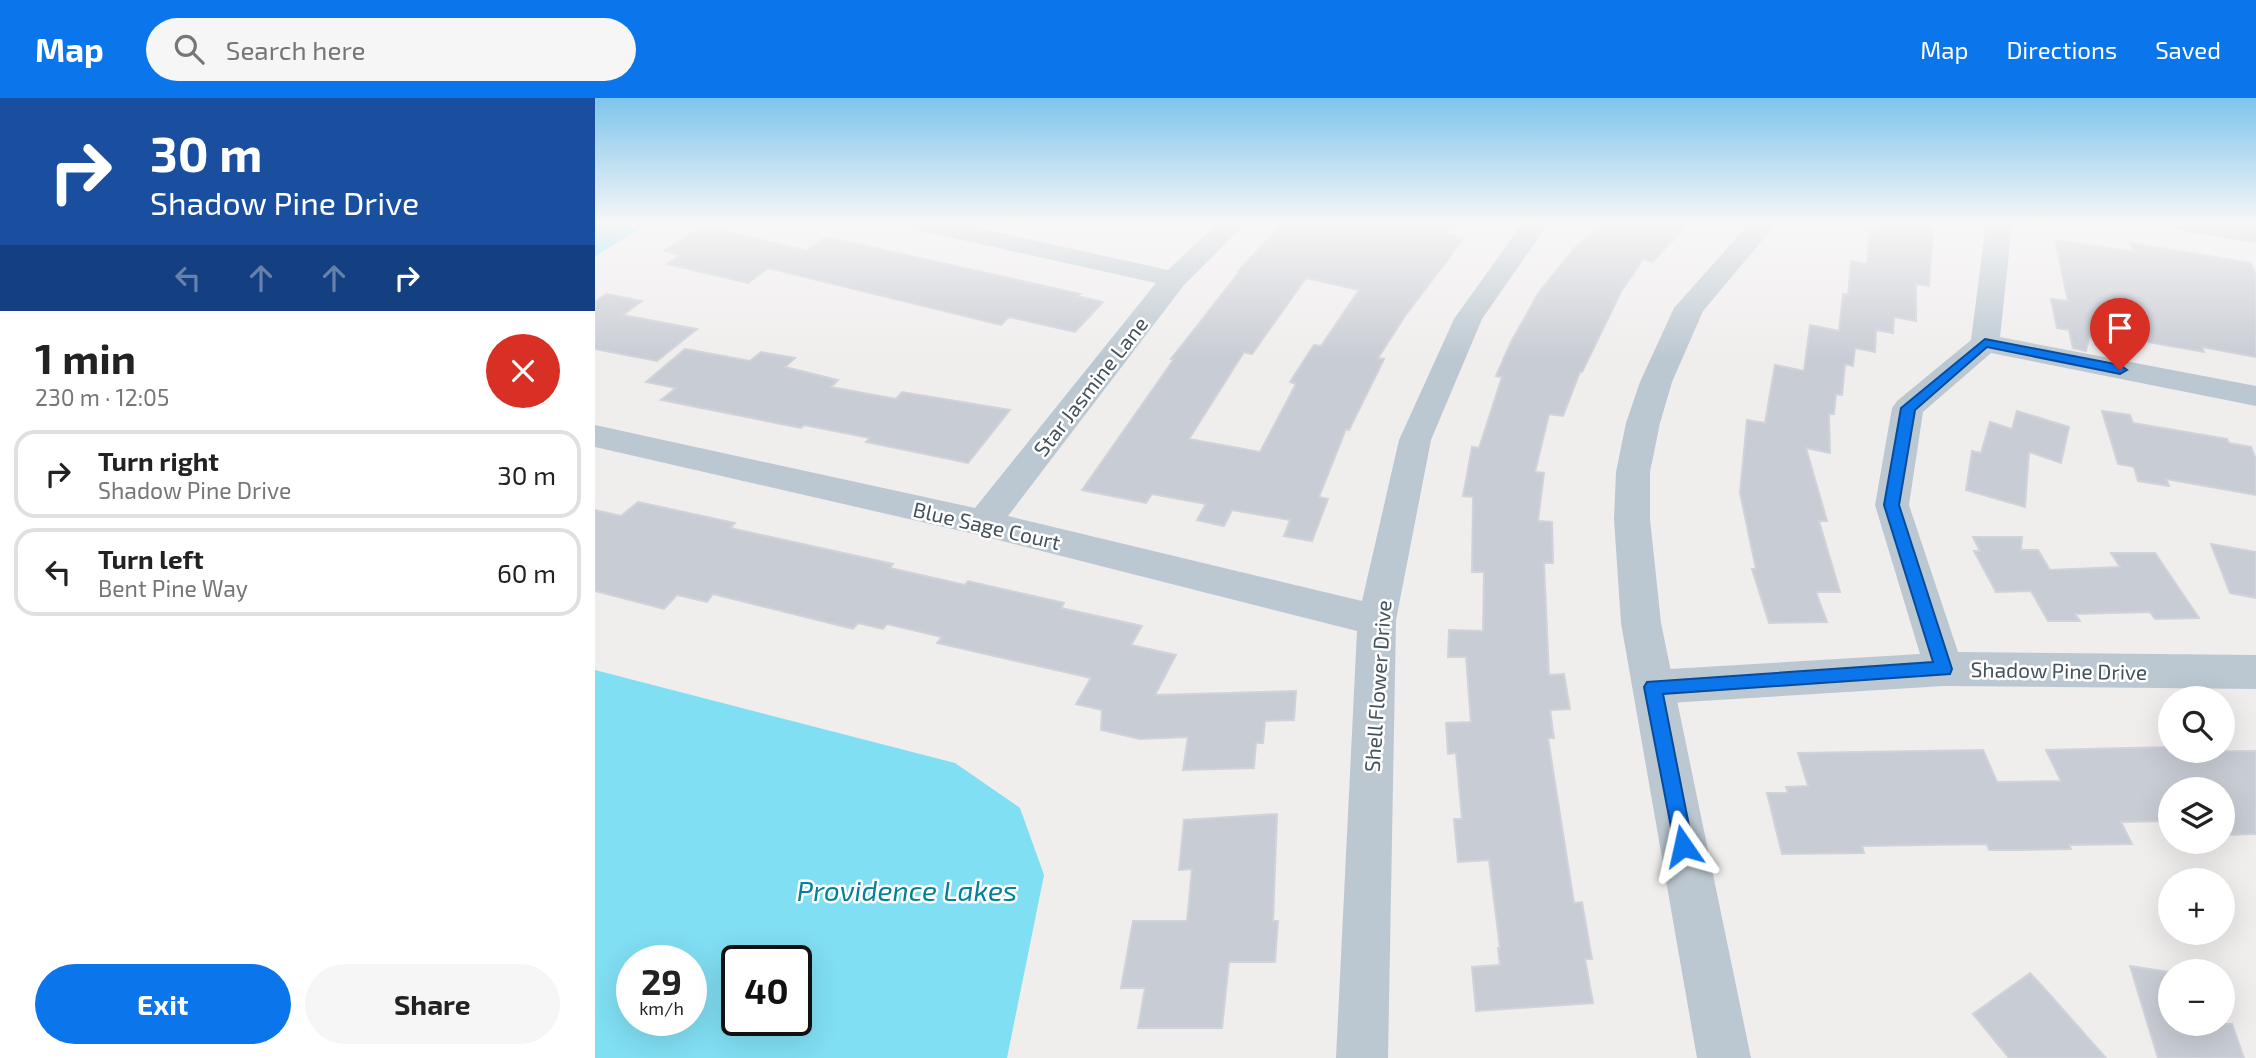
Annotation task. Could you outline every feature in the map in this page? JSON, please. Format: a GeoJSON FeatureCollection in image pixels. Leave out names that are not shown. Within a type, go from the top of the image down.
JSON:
{"type":"FeatureCollection","features":[{"type":"Feature","properties":{"kind":"street"},"geometry":{"type":"LineString","coordinates":[[1128,269],[1174,279]]}},
{"type":"Feature","properties":{"kind":"street","name":"Star Jasmine Lane"},"geometry":{"type":"LineString","coordinates":[[983,523],[1185,269]]}},
{"type":"Feature","properties":{"kind":"street","name":"Shell Flower Drive"},"geometry":{"type":"LineString","coordinates":[[1362,1058],[1377,620],[1415,440],[1468,319],[1503,269]]}},
{"type":"Feature","properties":{"kind":"street"},"geometry":{"type":"LineString","coordinates":[[1724,269],[1689,308],[1671,343],[1643,424],[1633,472],[1632,519],[1641,623],[1724,1058]]}},
{"type":"Feature","properties":{"kind":"street"},"geometry":{"type":"LineString","coordinates":[[1944,669],[1892,505],[1908,408],[1985,343],[1994,269]]}},
{"type":"Feature","properties":{"kind":"street"},"geometry":{"type":"LineString","coordinates":[[1985,343],[2256,396]]}},
{"type":"Feature","properties":{"kind":"street","name":"Blue Sage Court"},"geometry":{"type":"LineString","coordinates":[[595,436],[983,523],[1377,620]]}},
{"type":"Feature","properties":{"kind":"street","name":"Shadow Pine Drive"},"geometry":{"type":"LineString","coordinates":[[1653,687],[1944,669],[2256,672]]}},
{"type":"Feature","properties":{"kind":"water","name":"Providence Lakes"},"geometry":{"type":"Polygon","coordinates":[[[595,670],[955,763],[1020,808],[1044,875],[1007,1058],[595,1058],[595,670]]]}},
{"type":"Feature","properties":{"kind":"building"},"geometry":{"type":"Polygon","coordinates":[[[687,269],[767,269],[748,283],[687,269]]]}},
{"type":"Feature","properties":{"kind":"building"},"geometry":{"type":"Polygon","coordinates":[[[771,269],[968,269],[1080,294],[1077,296],[1103,302],[1075,332],[1009,317],[1001,325],[771,269]]]}},
{"type":"Feature","properties":{"kind":"building"},"geometry":{"type":"Polygon","coordinates":[[[1240,269],[1441,269],[1378,358],[1384,359],[1349,430],[1346,429],[1319,497],[1328,499],[1312,541],[1284,536],[1290,520],[1232,510],[1224,526],[1197,520],[1206,504],[1152,494],[1146,503],[1082,490],[1174,359],[1171,359],[1240,269]],[[1306,278],[1252,354],[1244,352],[1189,439],[1260,452],[1296,384],[1290,382],[1314,345],[1321,346],[1359,290],[1306,278]]]}},
{"type":"Feature","properties":{"kind":"building"},"geometry":{"type":"Polygon","coordinates":[[[1558,269],[1636,269],[1621,292],[1580,372],[1563,416],[1549,414],[1535,472],[1544,473],[1538,521],[1552,522],[1553,563],[1544,563],[1549,675],[1564,674],[1570,709],[1550,710],[1554,738],[1548,738],[1574,903],[1582,902],[1592,959],[1585,959],[1593,1003],[1476,1011],[1472,967],[1500,965],[1500,948],[1489,860],[1458,862],[1454,819],[1462,819],[1456,753],[1448,754],[1446,723],[1471,722],[1466,657],[1448,657],[1449,630],[1483,631],[1484,572],[1472,572],[1473,497],[1463,496],[1472,447],[1479,448],[1502,377],[1496,376],[1511,342],[1539,292],[1558,269]]]}},
{"type":"Feature","properties":{"kind":"building"},"geometry":{"type":"Polygon","coordinates":[[[1850,269],[1930,269],[1929,286],[1916,284],[1916,321],[1894,317],[1893,333],[1876,330],[1875,352],[1855,348],[1853,366],[1845,364],[1842,395],[1836,394],[1834,414],[1829,414],[1830,453],[1806,448],[1827,521],[1819,521],[1840,592],[1816,592],[1827,622],[1769,623],[1752,569],[1756,569],[1740,493],[1747,420],[1765,423],[1775,365],[1804,371],[1810,325],[1839,331],[1843,294],[1848,295],[1850,269]]]}},
{"type":"Feature","properties":{"kind":"building"},"geometry":{"type":"Polygon","coordinates":[[[2061,269],[2253,269],[2256,275],[2256,357],[2202,347],[2204,352],[2114,336],[2116,341],[2089,337],[2086,351],[2073,348],[2069,330],[2057,328],[2051,299],[2068,301],[2061,269]]]}},
{"type":"Feature","properties":{"kind":"building"},"geometry":{"type":"Polygon","coordinates":[[[606,294],[642,301],[623,315],[697,329],[657,361],[595,349],[595,302],[606,294]]]}},
{"type":"Feature","properties":{"kind":"building"},"geometry":{"type":"Polygon","coordinates":[[[685,349],[750,361],[761,352],[795,358],[785,367],[838,380],[831,387],[896,399],[902,392],[1010,410],[968,463],[866,442],[870,438],[804,425],[801,428],[661,400],[676,388],[646,382],[685,349]]]}},
{"type":"Feature","properties":{"kind":"building"},"geometry":{"type":"Polygon","coordinates":[[[2017,411],[2069,427],[2061,463],[2029,452],[2025,507],[1966,490],[1972,451],[1981,453],[1990,422],[2012,429],[2017,411]]]}},
{"type":"Feature","properties":{"kind":"building"},"geometry":{"type":"Polygon","coordinates":[[[2102,411],[2130,415],[2133,423],[2227,439],[2229,443],[2251,447],[2256,459],[2256,495],[2166,479],[2169,486],[2138,481],[2134,467],[2118,464],[2102,411]]]}},
{"type":"Feature","properties":{"kind":"building"},"geometry":{"type":"Polygon","coordinates":[[[638,502],[735,523],[730,528],[893,564],[890,568],[965,585],[968,581],[1064,603],[1061,608],[1142,626],[1131,645],[1176,655],[1155,695],[1296,691],[1294,720],[1265,721],[1263,743],[1256,743],[1254,768],[1183,770],[1188,737],[1140,739],[1101,730],[1102,710],[1076,704],[1091,678],[937,643],[942,637],[887,624],[883,629],[858,623],[853,629],[713,594],[707,602],[677,595],[664,609],[595,591],[595,510],[621,516],[638,502]]]}},
{"type":"Feature","properties":{"kind":"building"},"geometry":{"type":"Polygon","coordinates":[[[1973,537],[2022,537],[2021,550],[2038,550],[2050,570],[2120,567],[2111,553],[2155,553],[2199,618],[2155,619],[2150,612],[2075,614],[2080,621],[2048,621],[2031,591],[1996,592],[1974,551],[1980,551],[1973,537]]]}},
{"type":"Feature","properties":{"kind":"building"},"geometry":{"type":"Polygon","coordinates":[[[2211,544],[2256,552],[2256,598],[2230,593],[2211,544]]]}},
{"type":"Feature","properties":{"kind":"building"},"geometry":{"type":"Polygon","coordinates":[[[2158,747],[2158,763],[2235,763],[2235,751],[2256,751],[2256,834],[2235,835],[2235,777],[2158,777],[2158,821],[2121,822],[2132,844],[2069,845],[2071,849],[2019,850],[1989,850],[1987,844],[1862,846],[1864,853],[1782,854],[1767,793],[1788,793],[1786,787],[1808,786],[1798,753],[1983,750],[1997,782],[2061,781],[2046,750],[2158,747]]]}},
{"type":"Feature","properties":{"kind":"building"},"geometry":{"type":"Polygon","coordinates":[[[1277,814],[1273,921],[1278,921],[1275,962],[1229,962],[1222,1028],[1138,1028],[1145,988],[1121,988],[1133,921],[1187,921],[1192,869],[1179,870],[1184,820],[1277,814]]]}},
{"type":"Feature","properties":{"kind":"building"},"geometry":{"type":"Polygon","coordinates":[[[2130,966],[2158,970],[2158,1036],[2235,1036],[2235,1032],[2244,1058],[2158,1058],[2130,966]]]}},
{"type":"Feature","properties":{"kind":"building"},"geometry":{"type":"Polygon","coordinates":[[[2030,973],[2106,1058],[2009,1058],[1973,1014],[2030,973]]]}},
{"type":"Feature","properties":{"kind":"route"},"geometry":{"type":"LineString","coordinates":[[1683,846],[1653,687],[1944,669],[1892,505],[1908,408],[1985,343],[2120,370]]}}]}
